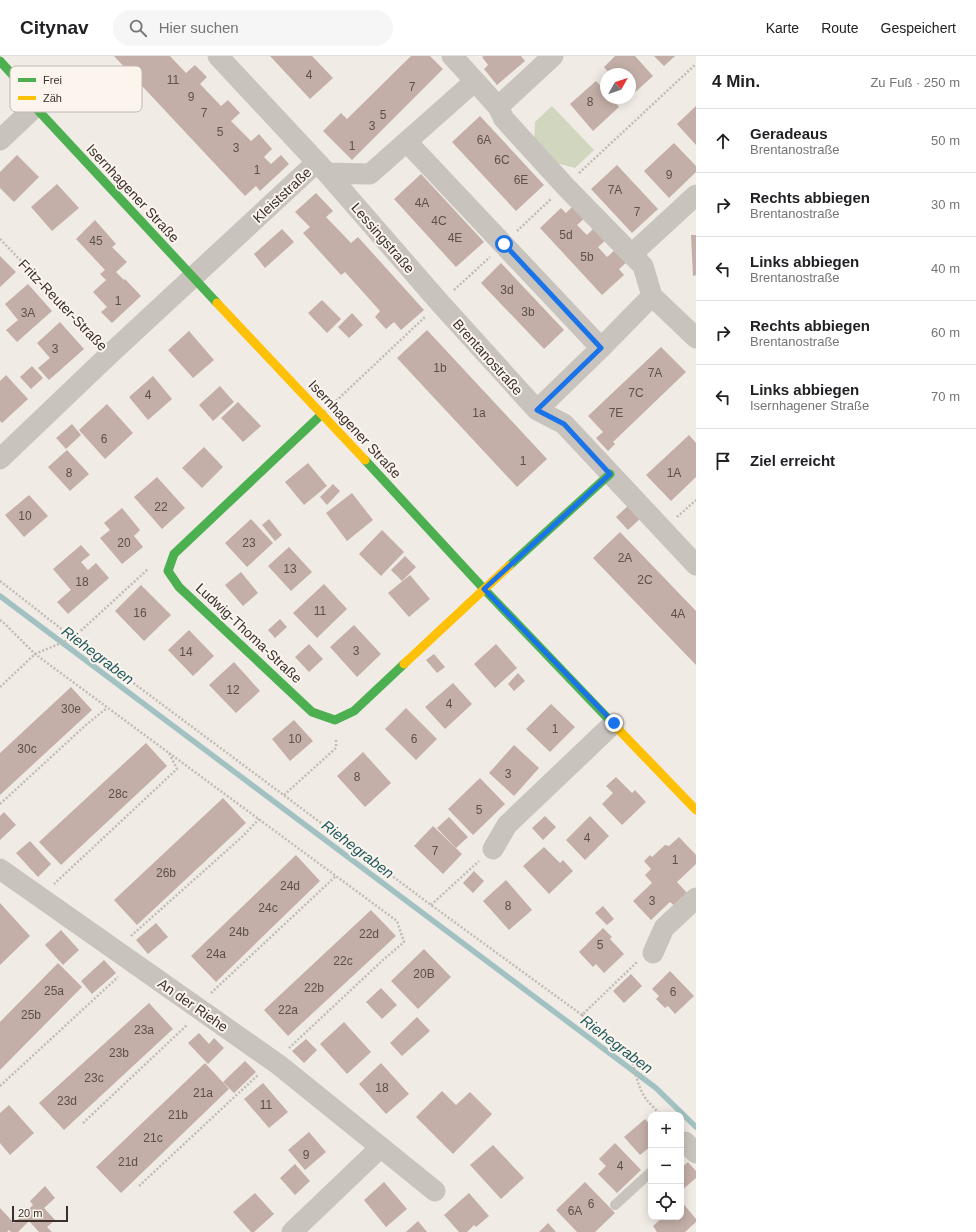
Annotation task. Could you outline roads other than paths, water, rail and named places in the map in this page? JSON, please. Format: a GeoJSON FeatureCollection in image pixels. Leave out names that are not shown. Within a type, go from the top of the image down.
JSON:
{"type":"FeatureCollection","features":[{"type":"Feature","properties":{"kind":"street","name":"Kleiststraße"},"geometry":{"type":"LineString","coordinates":[[193,277],[322,168],[218,56]]}},
{"type":"Feature","properties":{"kind":"street"},"geometry":{"type":"LineString","coordinates":[[452,56],[498,107],[504,119],[565,186],[643,266],[652,296],[696,338]]}},
{"type":"Feature","properties":{"kind":"street"},"geometry":{"type":"LineString","coordinates":[[498,107],[553,56]]}},
{"type":"Feature","properties":{"kind":"street","name":"Isernhagener Straße"},"geometry":{"type":"LineString","coordinates":[[0,61],[10,72]]}},
{"type":"Feature","properties":{"kind":"street"},"geometry":{"type":"LineString","coordinates":[[322,168],[370,174],[475,81]]}},
{"type":"Feature","properties":{"kind":"street"},"geometry":{"type":"LineString","coordinates":[[0,140],[30,112]]}},
{"type":"Feature","properties":{"kind":"street","name":"Isernhagener Straße"},"geometry":{"type":"LineString","coordinates":[[40,112],[484,589],[696,810]]}},
{"type":"Feature","properties":{"kind":"street"},"geometry":{"type":"LineString","coordinates":[[407,142],[601,348]]}},
{"type":"Feature","properties":{"kind":"street","name":"Lessingstraße"},"geometry":{"type":"LineString","coordinates":[[322,168],[440,303]]}},
{"type":"Feature","properties":{"kind":"street"},"geometry":{"type":"LineString","coordinates":[[632,254],[696,194]]}},
{"type":"Feature","properties":{"kind":"street","name":"Fritz-Reuter-Straße"},"geometry":{"type":"LineString","coordinates":[[0,459],[193,277]]}},
{"type":"Feature","properties":{"kind":"street"},"geometry":{"type":"LineString","coordinates":[[537,410],[652,296]]}},
{"type":"Feature","properties":{"kind":"street","name":"Brentanostraße"},"geometry":{"type":"LineString","coordinates":[[440,303],[537,410],[564,424],[696,565]]}},
{"type":"Feature","properties":{"kind":"street","name":"Ludwig-Thoma-Straße"},"geometry":{"type":"LineString","coordinates":[[322,414],[174,554],[168,570],[179,587],[312,712],[335,720],[354,711],[484,589]]}},
{"type":"Feature","properties":{"kind":"street"},"geometry":{"type":"LineString","coordinates":[[484,589],[610,474]]}},
{"type":"Feature","properties":{"kind":"street"},"geometry":{"type":"LineString","coordinates":[[493,849],[507,825],[614,723]]}},
{"type":"Feature","properties":{"kind":"street","name":"An der Riehe"},"geometry":{"type":"LineString","coordinates":[[0,869],[274,1062],[435,1191]]}},
{"type":"Feature","properties":{"kind":"street"},"geometry":{"type":"LineString","coordinates":[[653,953],[664,928],[696,898]]}},
{"type":"Feature","properties":{"kind":"street"},"geometry":{"type":"LineString","coordinates":[[292,1232],[381,1147]]}},
{"type":"Feature","properties":{"kind":"lane"},"geometry":{"type":"LineString","coordinates":[[615,1205],[648,1175]]}},
{"type":"Feature","properties":{"kind":"waterway","name":"Riehegraben"},"geometry":{"type":"LineString","coordinates":[[0,596],[656,1088],[696,1127]]}}]}
